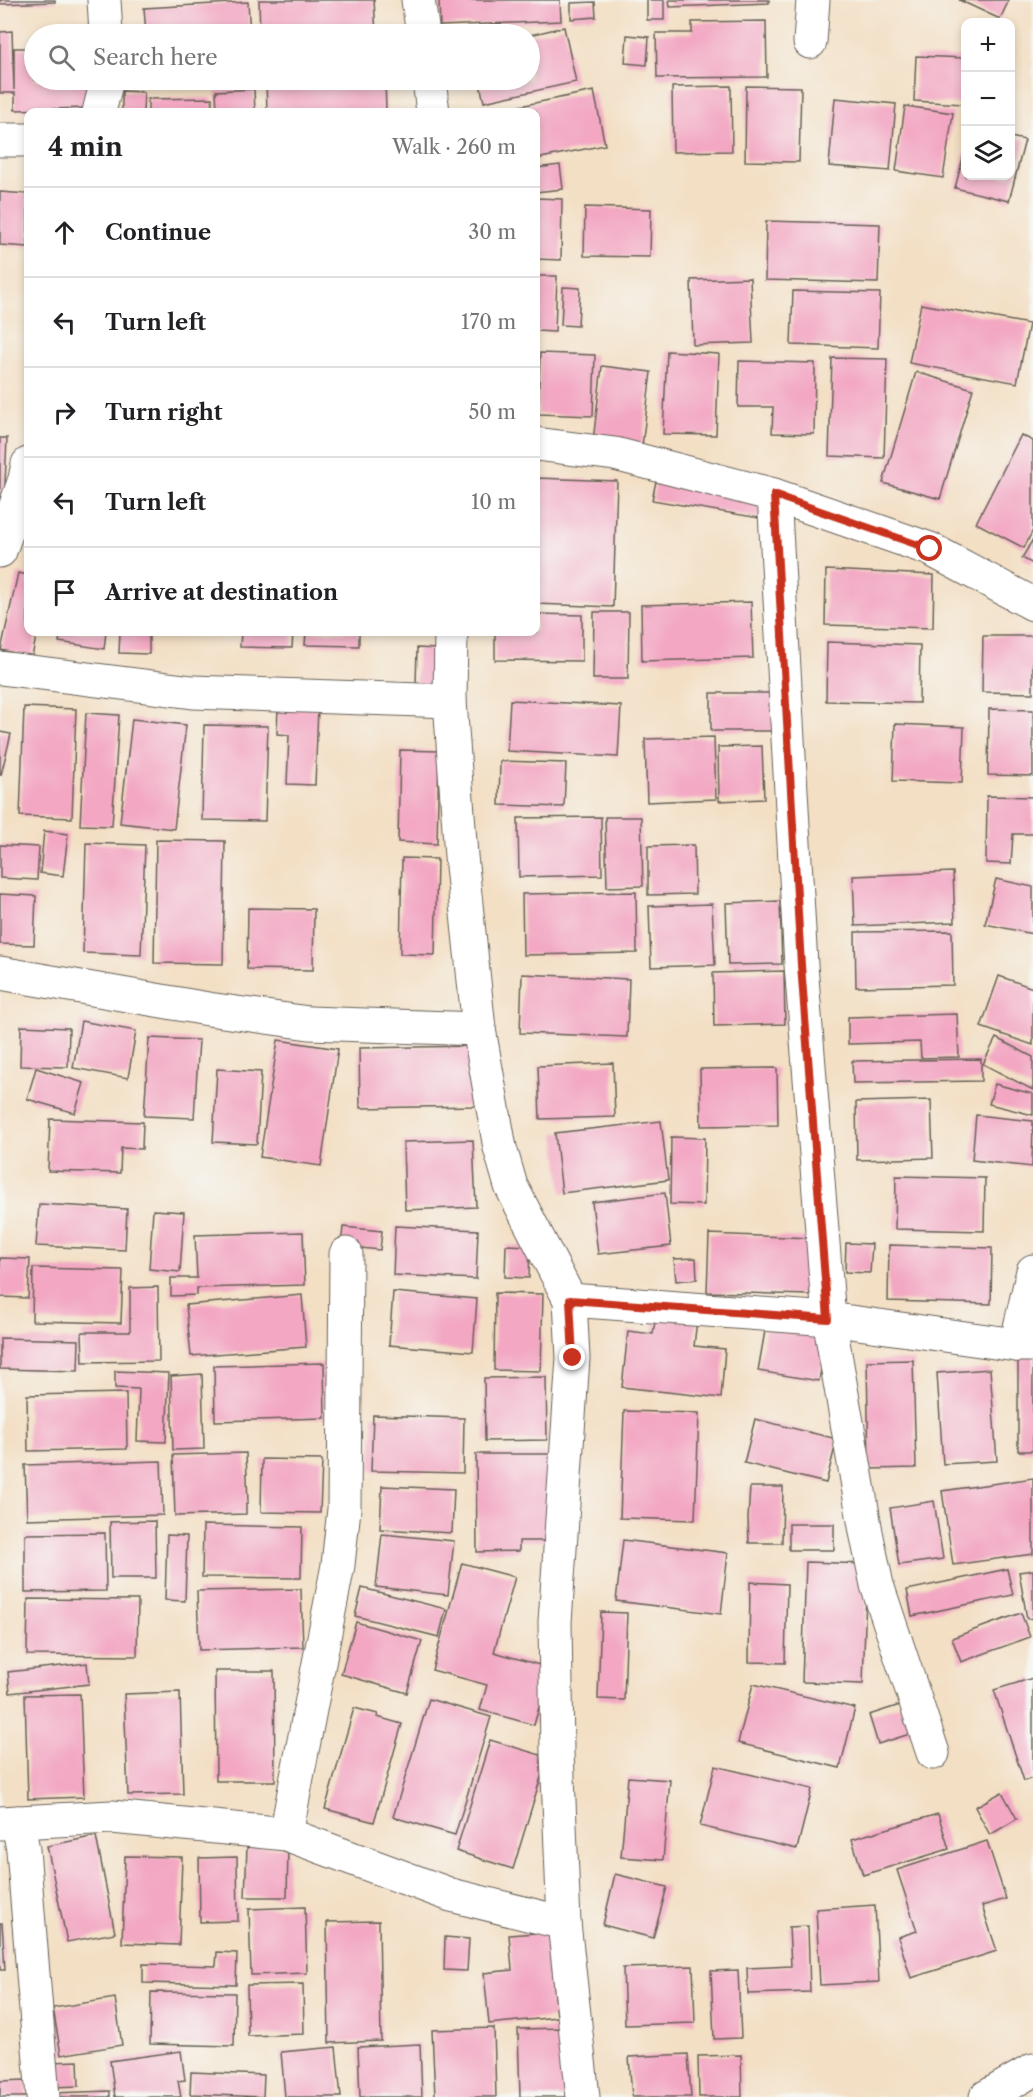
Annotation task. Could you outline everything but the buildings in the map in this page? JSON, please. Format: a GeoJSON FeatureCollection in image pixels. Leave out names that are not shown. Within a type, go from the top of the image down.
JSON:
{"type":"FeatureCollection","features":[{"type":"Feature","properties":{"kind":"street"},"geometry":{"type":"LineString","coordinates":[[104,0],[105,24]]}},
{"type":"Feature","properties":{"kind":"street"},"geometry":{"type":"LineString","coordinates":[[418,0],[422,24]]}},
{"type":"Feature","properties":{"kind":"street"},"geometry":{"type":"LineString","coordinates":[[810,42],[813,0]]}},
{"type":"Feature","properties":{"kind":"street"},"geometry":{"type":"LineString","coordinates":[[100,108],[104,90]]}},
{"type":"Feature","properties":{"kind":"street"},"geometry":{"type":"LineString","coordinates":[[430,90],[432,108]]}},
{"type":"Feature","properties":{"kind":"street"},"geometry":{"type":"LineString","coordinates":[[0,140],[24,140]]}},
{"type":"Feature","properties":{"kind":"street"},"geometry":{"type":"LineString","coordinates":[[540,445],[615,454],[774,495],[930,549],[1033,604]]}},
{"type":"Feature","properties":{"kind":"street"},"geometry":{"type":"LineString","coordinates":[[2,535],[24,481]]}},
{"type":"Feature","properties":{"kind":"street"},"geometry":{"type":"LineString","coordinates":[[774,495],[801,965],[828,1319],[877,1585],[933,1753]]}},
{"type":"Feature","properties":{"kind":"street"},"geometry":{"type":"LineString","coordinates":[[451,636],[450,701],[461,856],[479,1029],[500,1148],[511,1186],[570,1300],[573,1358],[555,1622],[564,1923],[583,2097]]}},
{"type":"Feature","properties":{"kind":"street"},"geometry":{"type":"LineString","coordinates":[[0,668],[193,692],[450,701]]}},
{"type":"Feature","properties":{"kind":"street"},"geometry":{"type":"LineString","coordinates":[[0,973],[208,1010],[309,1023],[479,1029]]}},
{"type":"Feature","properties":{"kind":"street"},"geometry":{"type":"LineString","coordinates":[[286,1834],[338,1565],[344,1509],[346,1254]]}},
{"type":"Feature","properties":{"kind":"street"},"geometry":{"type":"LineString","coordinates":[[570,1300],[828,1319],[1024,1345],[1033,1270]]}},
{"type":"Feature","properties":{"kind":"street"},"geometry":{"type":"LineString","coordinates":[[43,2097],[23,1850],[9,1823],[112,1817],[286,1834],[451,1895],[564,1923]]}},
{"type":"Feature","properties":{"kind":"street"},"geometry":{"type":"LineString","coordinates":[[986,2097],[1033,2070]]}},
{"type":"Feature","properties":{"kind":"route"},"geometry":{"type":"LineString","coordinates":[[573,1358],[570,1300],[828,1319],[801,965],[774,495],[930,549]]}}]}
